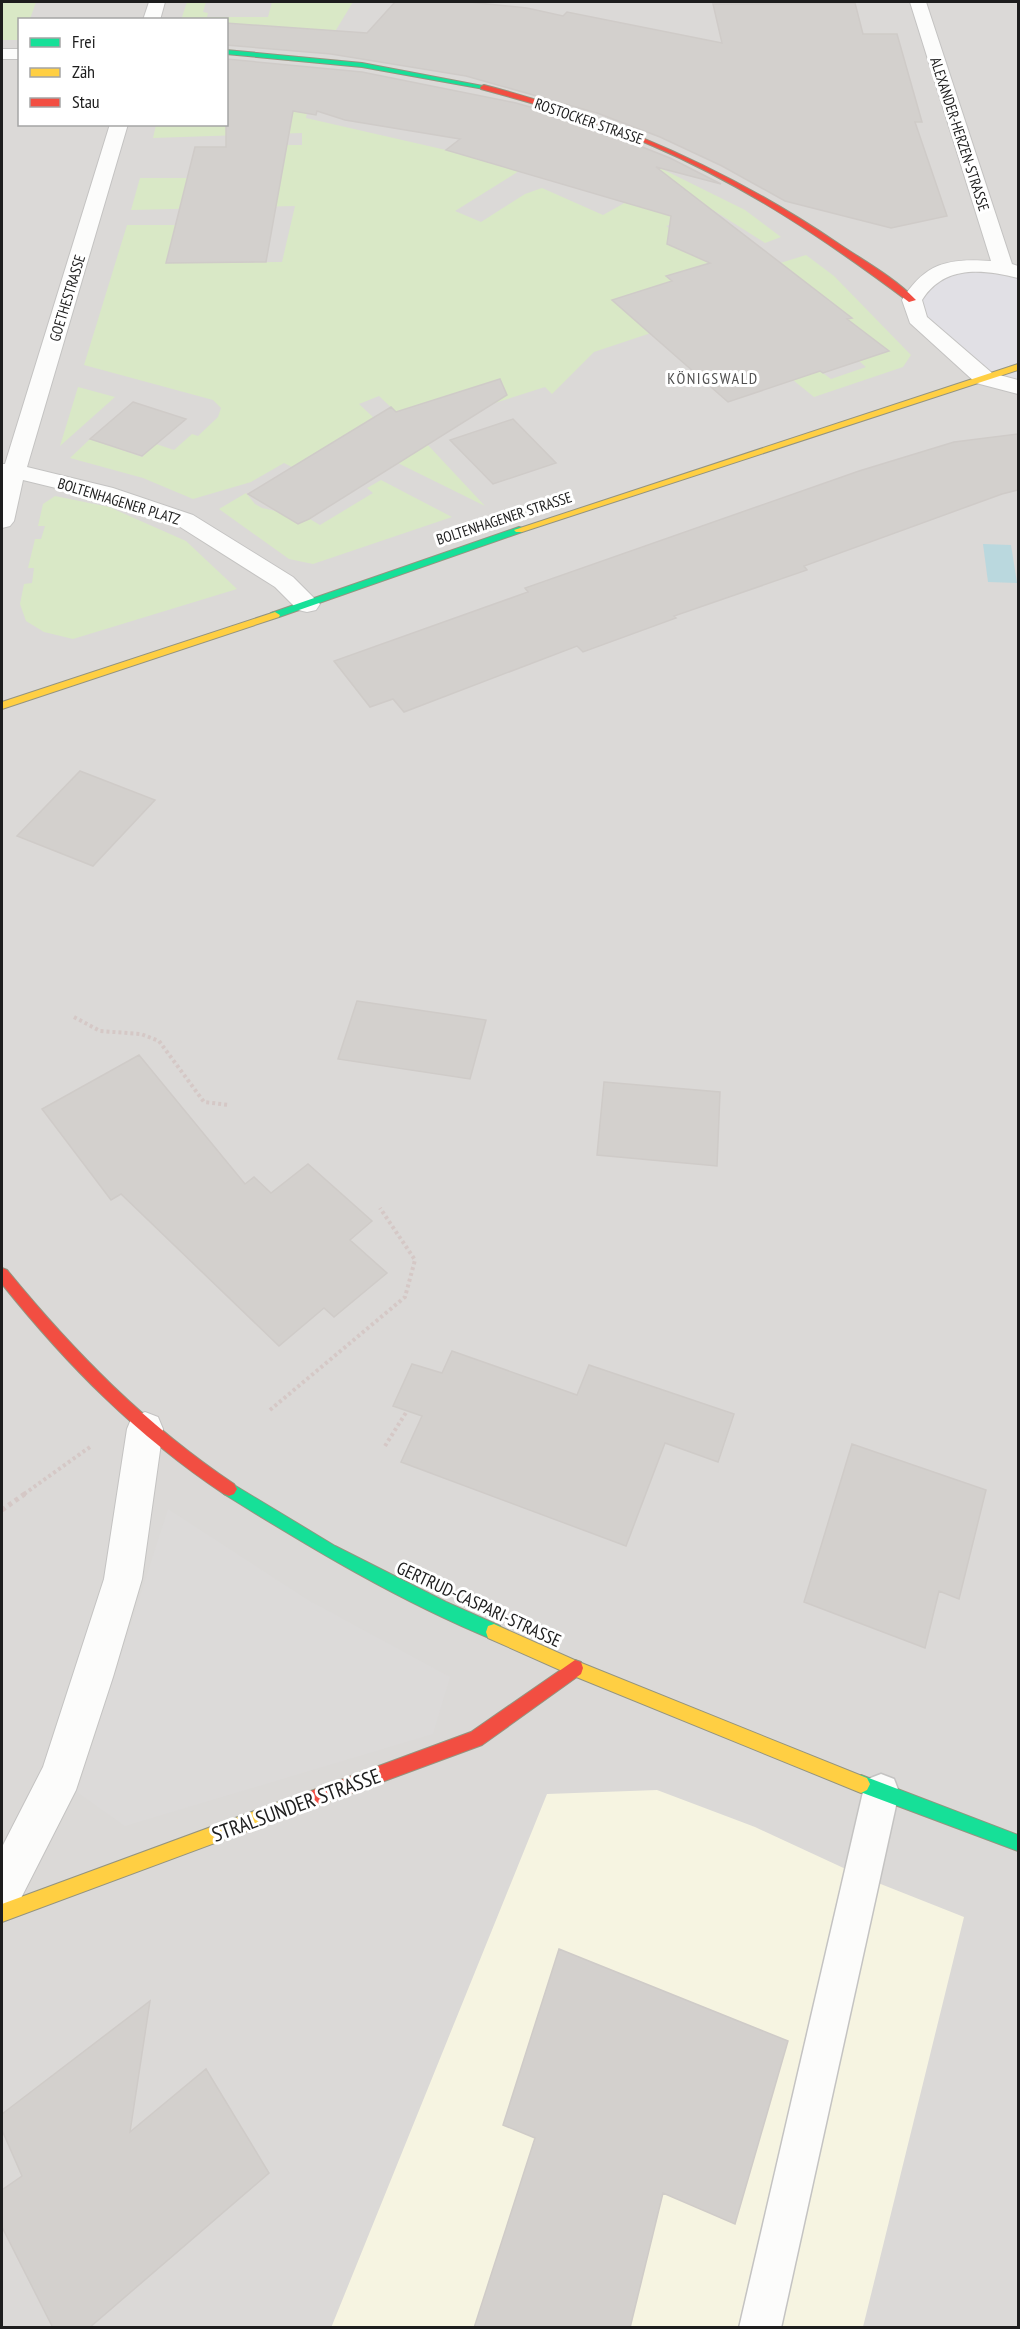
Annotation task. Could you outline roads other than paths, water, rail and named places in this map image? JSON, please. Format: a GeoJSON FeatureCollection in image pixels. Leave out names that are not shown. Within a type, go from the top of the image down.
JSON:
{"type":"FeatureCollection","features":[{"type":"Feature","properties":{"kind":"street"},"geometry":{"type":"LineString","coordinates":[[153,18],[157,2]]}},
{"type":"Feature","properties":{"kind":"street","name":"ALEXANDER-HERZEN-STRASSE"},"geometry":{"type":"LineString","coordinates":[[918,2],[1011,270]]}},
{"type":"Feature","properties":{"kind":"street","name":"ROSTOCKER STRASSE"},"geometry":{"type":"LineString","coordinates":[[228,52],[330,61],[435,76],[595,120],[726,176],[865,264],[912,300]]}},
{"type":"Feature","properties":{"kind":"street"},"geometry":{"type":"LineString","coordinates":[[2,54],[18,54]]}},
{"type":"Feature","properties":{"kind":"street","name":"GOETHESTRASSE"},"geometry":{"type":"LineString","coordinates":[[8,471],[118,126]]}},
{"type":"Feature","properties":{"kind":"street"},"geometry":{"type":"LineString","coordinates":[[1011,270],[952,269],[927,279],[912,300],[917,319],[984,378],[1018,387]]}},
{"type":"Feature","properties":{"kind":"street","name":"BOLTENHAGENER STRASSE"},"geometry":{"type":"LineString","coordinates":[[2,706],[307,604],[469,546],[1018,367]]}},
{"type":"Feature","properties":{"kind":"street"},"geometry":{"type":"LineString","coordinates":[[2,521],[8,471]]}},
{"type":"Feature","properties":{"kind":"street","name":"BOLTENHAGENER PLATZ"},"geometry":{"type":"LineString","coordinates":[[8,471],[105,493],[185,520],[284,582],[307,604]]}},
{"type":"Feature","properties":{"kind":"street","name":"GERTRUD-CASPARI-STRASSE"},"geometry":{"type":"LineString","coordinates":[[2,1274],[49,1333],[136,1420],[200,1471],[329,1551],[440,1608],[575,1668],[881,1792],[1018,1843]]}},
{"type":"Feature","properties":{"kind":"street"},"geometry":{"type":"LineString","coordinates":[[2,1891],[61,1775],[123,1579],[136,1420]]}},
{"type":"Feature","properties":{"kind":"street","name":"STRALSUNDER STRASSE"},"geometry":{"type":"LineString","coordinates":[[2,1913],[476,1739],[575,1668]]}},
{"type":"Feature","properties":{"kind":"lane"},"geometry":{"type":"LineString","coordinates":[[760,2328],[881,1792]]}},
{"type":"Feature","properties":{"kind":"water"},"geometry":{"type":"Polygon","coordinates":[[[983,544],[1011,545],[1017,583],[988,582],[983,544]]]}},
{"type":"Feature","properties":{"kind":"district","name":"KÖNIGSWALD"},"geometry":{"type":"Point","coordinates":[713,378]}}]}
